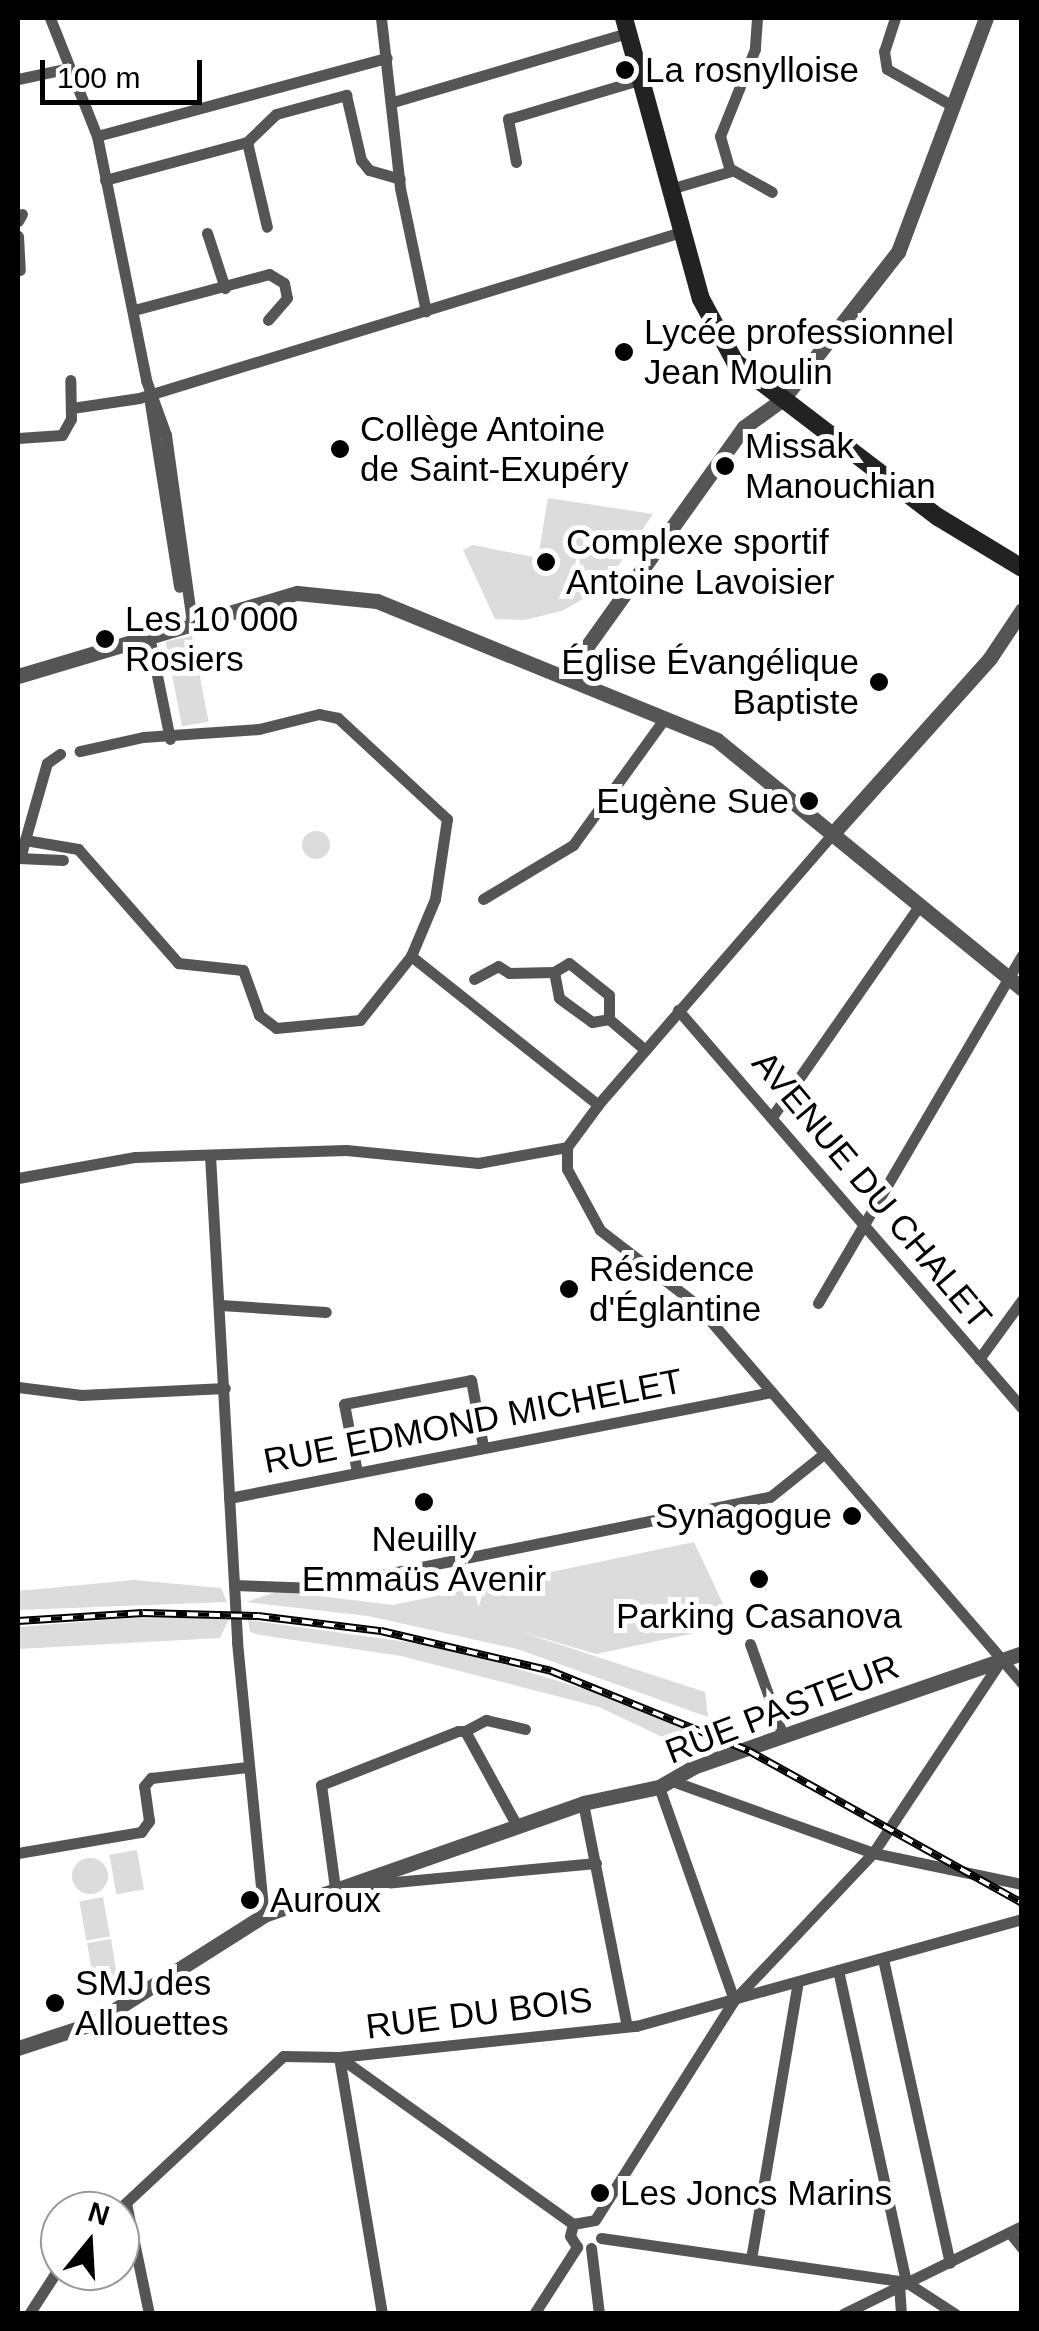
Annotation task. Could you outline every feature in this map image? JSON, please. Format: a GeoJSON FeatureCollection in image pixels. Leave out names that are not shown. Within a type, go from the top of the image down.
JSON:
{"type":"FeatureCollection","features":[{"type":"Feature","properties":{"kind":"main road"},"geometry":{"type":"LineString","coordinates":[[626,25],[701,298],[735,362],[938,517],[1022,568]]}},
{"type":"Feature","properties":{"kind":"street"},"geometry":{"type":"LineString","coordinates":[[50,18],[97,136],[150,394],[166,435],[189,624]]}},
{"type":"Feature","properties":{"kind":"street"},"geometry":{"type":"LineString","coordinates":[[381,18],[400,178],[426,312]]}},
{"type":"Feature","properties":{"kind":"street"},"geometry":{"type":"LineString","coordinates":[[731,170],[720,129],[752,57],[757,18]]}},
{"type":"Feature","properties":{"kind":"street"},"geometry":{"type":"LineString","coordinates":[[894,18],[886,68],[953,106]]}},
{"type":"Feature","properties":{"kind":"street"},"geometry":{"type":"LineString","coordinates":[[565,677],[744,427],[782,399],[908,234],[986,18]]}},
{"type":"Feature","properties":{"kind":"street"},"geometry":{"type":"LineString","coordinates":[[393,102],[626,25]]}},
{"type":"Feature","properties":{"kind":"street"},"geometry":{"type":"LineString","coordinates":[[97,136],[387,58]]}},
{"type":"Feature","properties":{"kind":"street"},"geometry":{"type":"LineString","coordinates":[[18,79],[68,68]]}},
{"type":"Feature","properties":{"kind":"street"},"geometry":{"type":"LineString","coordinates":[[516,162],[508,119],[642,79]]}},
{"type":"Feature","properties":{"kind":"street"},"geometry":{"type":"LineString","coordinates":[[106,180],[247,142],[276,114],[346,95],[361,160],[368,170],[400,178]]}},
{"type":"Feature","properties":{"kind":"street"},"geometry":{"type":"LineString","coordinates":[[247,142],[268,227]]}},
{"type":"Feature","properties":{"kind":"street"},"geometry":{"type":"LineString","coordinates":[[670,189],[731,170],[772,192]]}},
{"type":"Feature","properties":{"kind":"street"},"geometry":{"type":"LineString","coordinates":[[19,219],[20,270]]}},
{"type":"Feature","properties":{"kind":"street"},"geometry":{"type":"LineString","coordinates":[[207,232],[225,288]]}},
{"type":"Feature","properties":{"kind":"street"},"geometry":{"type":"LineString","coordinates":[[72,408],[150,394],[681,232]]}},
{"type":"Feature","properties":{"kind":"street"},"geometry":{"type":"LineString","coordinates":[[134,310],[276,276],[288,298],[268,320]]}},
{"type":"Feature","properties":{"kind":"street"},"geometry":{"type":"LineString","coordinates":[[18,438],[58,437],[72,408],[70,380]]}},
{"type":"Feature","properties":{"kind":"street"},"geometry":{"type":"LineString","coordinates":[[18,676],[151,642],[189,624],[296,592],[347,593],[717,740],[836,832],[919,906],[1008,973],[1022,989]]}},
{"type":"Feature","properties":{"kind":"street"},"geometry":{"type":"LineString","coordinates":[[1022,610],[990,658],[644,1048],[568,1146],[572,1188],[600,1230],[687,1296],[1022,1683]]}},
{"type":"Feature","properties":{"kind":"street"},"geometry":{"type":"LineString","coordinates":[[151,642],[170,736]]}},
{"type":"Feature","properties":{"kind":"street"},"geometry":{"type":"LineString","coordinates":[[25,840],[78,849],[178,963],[243,970],[259,1016],[271,1026],[360,1020],[411,956],[433,907],[449,836],[448,818],[332,715],[142,737],[80,751]]}},
{"type":"Feature","properties":{"kind":"street"},"geometry":{"type":"LineString","coordinates":[[483,900],[573,845],[665,718]]}},
{"type":"Feature","properties":{"kind":"street"},"geometry":{"type":"LineString","coordinates":[[60,754],[47,763],[19,858],[63,860]]}},
{"type":"Feature","properties":{"kind":"street"},"geometry":{"type":"LineString","coordinates":[[774,1114],[919,906]]}},
{"type":"Feature","properties":{"kind":"street"},"geometry":{"type":"LineString","coordinates":[[818,1304],[1008,973],[1022,955]]}},
{"type":"Feature","properties":{"kind":"street"},"geometry":{"type":"LineString","coordinates":[[411,956],[598,1105]]}},
{"type":"Feature","properties":{"kind":"street"},"geometry":{"type":"LineString","coordinates":[[474,979],[498,966],[508,974],[554,972],[569,963],[606,992],[609,1019],[644,1048]]}},
{"type":"Feature","properties":{"kind":"street"},"geometry":{"type":"LineString","coordinates":[[554,972],[559,998],[592,1022],[609,1019]]}},
{"type":"Feature","properties":{"kind":"street"},"geometry":{"type":"LineString","coordinates":[[508,974],[510,988]]}},
{"type":"Feature","properties":{"kind":"street","name":"AVENUE DU CHALET"},"geometry":{"type":"LineString","coordinates":[[678,1010],[774,1114],[862,1223],[1022,1408]]}},
{"type":"Feature","properties":{"kind":"street"},"geometry":{"type":"LineString","coordinates":[[18,1178],[135,1157],[346,1150],[478,1163],[568,1146]]}},
{"type":"Feature","properties":{"kind":"street"},"geometry":{"type":"LineString","coordinates":[[210,1156],[234,1585],[247,1766],[264,1915]]}},
{"type":"Feature","properties":{"kind":"street"},"geometry":{"type":"LineString","coordinates":[[979,1359],[1022,1300]]}},
{"type":"Feature","properties":{"kind":"street"},"geometry":{"type":"LineString","coordinates":[[221,1305],[326,1312]]}},
{"type":"Feature","properties":{"kind":"street","name":"RUE EDMOND MICHELET"},"geometry":{"type":"LineString","coordinates":[[729,1398],[759,1377]]}},
{"type":"Feature","properties":{"kind":"street"},"geometry":{"type":"LineString","coordinates":[[357,1472],[344,1404],[471,1380],[484,1446]]}},
{"type":"Feature","properties":{"kind":"street"},"geometry":{"type":"LineString","coordinates":[[18,1386],[81,1395],[225,1388]]}},
{"type":"Feature","properties":{"kind":"street","name":"RUE EDMOND MICHELET"},"geometry":{"type":"LineString","coordinates":[[229,1498],[772,1392]]}},
{"type":"Feature","properties":{"kind":"street"},"geometry":{"type":"LineString","coordinates":[[234,1585],[317,1588],[770,1497],[825,1453]]}},
{"type":"Feature","properties":{"kind":"street"},"geometry":{"type":"LineString","coordinates":[[750,1644],[783,1736]]}},
{"type":"Feature","properties":{"kind":"street","name":"RUE PASTEUR"},"geometry":{"type":"LineString","coordinates":[[18,2048],[94,2023],[264,1915],[583,1803],[667,1785],[693,1767],[1022,1653]]}},
{"type":"Feature","properties":{"kind":"street"},"geometry":{"type":"LineString","coordinates":[[601,2238],[596,2220],[734,2000],[873,1853],[1002,1660]]}},
{"type":"Feature","properties":{"kind":"street"},"geometry":{"type":"LineString","coordinates":[[525,1729],[486,1720],[465,1732],[321,1785],[335,1888],[596,1862]]}},
{"type":"Feature","properties":{"kind":"street"},"geometry":{"type":"LineString","coordinates":[[465,1732],[517,1826]]}},
{"type":"Feature","properties":{"kind":"street"},"geometry":{"type":"LineString","coordinates":[[18,1853],[142,1832],[149,1821],[144,1786],[152,1778],[247,1766]]}},
{"type":"Feature","properties":{"kind":"street"},"geometry":{"type":"LineString","coordinates":[[667,1785],[873,1853],[1022,1884]]}},
{"type":"Feature","properties":{"kind":"street"},"geometry":{"type":"LineString","coordinates":[[667,1785],[734,2000]]}},
{"type":"Feature","properties":{"kind":"street"},"geometry":{"type":"LineString","coordinates":[[583,1803],[626,2023]]}},
{"type":"Feature","properties":{"kind":"street","name":"RUE DU BOIS"},"geometry":{"type":"LineString","coordinates":[[137,2191],[269,2062],[283,2056],[339,2057],[626,2023],[734,2000],[1022,1919]]}},
{"type":"Feature","properties":{"kind":"street"},"geometry":{"type":"LineString","coordinates":[[883,1959],[950,2263]]}},
{"type":"Feature","properties":{"kind":"street"},"geometry":{"type":"LineString","coordinates":[[838,1970],[903,2283],[901,2314]]}},
{"type":"Feature","properties":{"kind":"street"},"geometry":{"type":"LineString","coordinates":[[751,2258],[798,1982]]}},
{"type":"Feature","properties":{"kind":"street"},"geometry":{"type":"LineString","coordinates":[[339,2057],[572,2224],[596,2220]]}},
{"type":"Feature","properties":{"kind":"street"},"geometry":{"type":"LineString","coordinates":[[339,2057],[382,2314]]}},
{"type":"Feature","properties":{"kind":"street"},"geometry":{"type":"LineString","coordinates":[[572,2224],[570,2236],[578,2247],[592,2248]]}},
{"type":"Feature","properties":{"kind":"street"},"geometry":{"type":"LineString","coordinates":[[843,2314],[1016,2230],[1022,2248]]}},
{"type":"Feature","properties":{"kind":"street"},"geometry":{"type":"LineString","coordinates":[[601,2238],[903,2283],[955,2314]]}},
{"type":"Feature","properties":{"kind":"street"},"geometry":{"type":"LineString","coordinates":[[599,2314],[592,2248],[601,2238]]}},
{"type":"Feature","properties":{"kind":"street"},"geometry":{"type":"LineString","coordinates":[[534,2314],[578,2247]]}},
{"type":"Feature","properties":{"kind":"street"},"geometry":{"type":"LineString","coordinates":[[140,2280],[149,2314]]}},
{"type":"Feature","properties":{"kind":"street"},"geometry":{"type":"LineString","coordinates":[[29,2314],[44,2291]]}},
{"type":"Feature","properties":{"kind":"shaded area","name":"Complexe sportif Antoine Lavoisier"},"geometry":{"type":"Polygon","coordinates":[[[548,498],[653,514],[604,587],[562,611],[524,620],[495,619],[463,550],[473,545],[538,558],[548,498]]]}},
{"type":"Feature","properties":{"kind":"shaded area"},"geometry":{"type":"Polygon","coordinates":[[[192,636],[209,721],[182,727],[165,641],[192,636]]]}},
{"type":"Feature","properties":{"kind":"shaded area"},"geometry":{"type":"Polygon","coordinates":[[[316,831],[326,835],[330,845],[326,855],[316,859],[306,855],[302,845],[306,835],[316,831]]]}},
{"type":"Feature","properties":{"kind":"shaded area"},"geometry":{"type":"Polygon","coordinates":[[[694,1542],[733,1625],[596,1654],[515,1630],[705,1692],[708,1717],[517,1649],[368,1616],[246,1602],[279,1591],[393,1605],[694,1542]]]}},
{"type":"Feature","properties":{"kind":"shaded area"},"geometry":{"type":"Polygon","coordinates":[[[134,1580],[221,1588],[227,1602],[18,1610],[18,1591],[134,1580]]]}},
{"type":"Feature","properties":{"kind":"shaded area"},"geometry":{"type":"Polygon","coordinates":[[[144,1617],[229,1619],[220,1638],[18,1649],[18,1627],[144,1617]]]}},
{"type":"Feature","properties":{"kind":"shaded area"},"geometry":{"type":"Polygon","coordinates":[[[248,1620],[450,1648],[633,1704],[698,1732],[675,1743],[599,1707],[401,1656],[260,1635],[250,1632],[248,1620]]]}},
{"type":"Feature","properties":{"kind":"shaded area"},"geometry":{"type":"Polygon","coordinates":[[[137,1850],[144,1889],[116,1894],[109,1855],[137,1850]]]}},
{"type":"Feature","properties":{"kind":"shaded area"},"geometry":{"type":"Polygon","coordinates":[[[90,1858],[103,1863],[108,1876],[103,1889],[90,1894],[77,1889],[72,1876],[77,1863],[90,1858]]]}},
{"type":"Feature","properties":{"kind":"shaded area"},"geometry":{"type":"Polygon","coordinates":[[[103,1897],[110,1936],[86,1941],[79,1901],[103,1897]]]}},
{"type":"Feature","properties":{"kind":"shaded area"},"geometry":{"type":"Polygon","coordinates":[[[111,1939],[119,1988],[97,2001],[87,1943],[111,1939]]]}},
{"type":"Feature","properties":{"kind":"railway"},"geometry":{"type":"LineString","coordinates":[[18,1621],[143,1613],[258,1616],[381,1631],[551,1671],[749,1751],[1022,1903]]}},
{"type":"Feature","properties":{"kind":"place","name":"La rosnylloise"},"geometry":{"type":"Point","coordinates":[625,70]}},
{"type":"Feature","properties":{"kind":"place","name":"Lycée professionnel Jean Moulin"},"geometry":{"type":"Point","coordinates":[624,352]}},
{"type":"Feature","properties":{"kind":"place","name":"Collège Antoine de Saint-Exupéry"},"geometry":{"type":"Point","coordinates":[340,449]}},
{"type":"Feature","properties":{"kind":"place","name":"Missak Manouchian"},"geometry":{"type":"Point","coordinates":[725,466]}},
{"type":"Feature","properties":{"kind":"place","name":"Complexe sportif Antoine Lavoisier"},"geometry":{"type":"Point","coordinates":[546,562]}},
{"type":"Feature","properties":{"kind":"place","name":"Les 10 000 Rosiers"},"geometry":{"type":"Point","coordinates":[105,639]}},
{"type":"Feature","properties":{"kind":"place","name":"Église Évangélique Baptiste"},"geometry":{"type":"Point","coordinates":[879,682]}},
{"type":"Feature","properties":{"kind":"place","name":"Eugène Sue"},"geometry":{"type":"Point","coordinates":[809,801]}},
{"type":"Feature","properties":{"kind":"place","name":"Résidence d'Églantine"},"geometry":{"type":"Point","coordinates":[569,1289]}},
{"type":"Feature","properties":{"kind":"place","name":"Neuilly Emmaüs Avenir"},"geometry":{"type":"Point","coordinates":[424,1502]}},
{"type":"Feature","properties":{"kind":"place","name":"Synagogue"},"geometry":{"type":"Point","coordinates":[852,1516]}},
{"type":"Feature","properties":{"kind":"place","name":"Parking Casanova"},"geometry":{"type":"Point","coordinates":[759,1579]}},
{"type":"Feature","properties":{"kind":"place","name":"Auroux"},"geometry":{"type":"Point","coordinates":[250,1900]}},
{"type":"Feature","properties":{"kind":"place","name":"SMJ des Allouettes"},"geometry":{"type":"Point","coordinates":[55,2003]}},
{"type":"Feature","properties":{"kind":"place","name":"Les Joncs Marins"},"geometry":{"type":"Point","coordinates":[600,2193]}}]}
